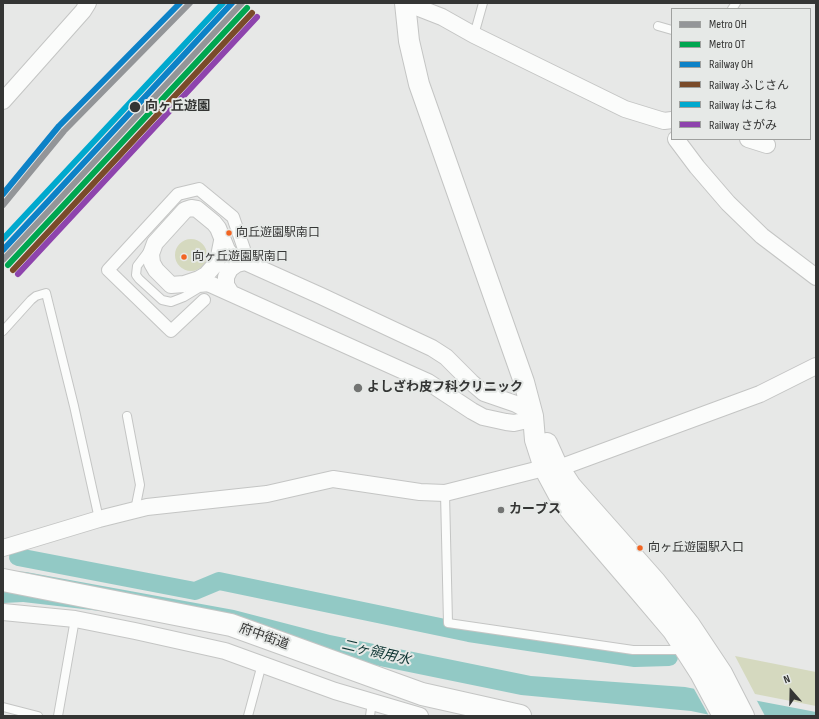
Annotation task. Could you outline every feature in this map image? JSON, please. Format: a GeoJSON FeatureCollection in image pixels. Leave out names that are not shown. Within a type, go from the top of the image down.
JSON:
{"type":"FeatureCollection","features":[{"type":"Feature","properties":{"kind":"main road","name":"府中街道"},"geometry":{"type":"LineString","coordinates":[[3,580],[230,625],[422,694],[520,716]]}},
{"type":"Feature","properties":{"kind":"street"},"geometry":{"type":"LineString","coordinates":[[3,101],[83,11],[88,3]]}},
{"type":"Feature","properties":{"kind":"street"},"geometry":{"type":"LineString","coordinates":[[669,125],[625,109],[442,18],[419,8],[405,4],[409,41],[419,84],[524,382],[533,416],[535,440],[552,468],[571,486],[656,582],[680,613],[722,673],[744,716]]}},
{"type":"Feature","properties":{"kind":"street"},"geometry":{"type":"LineString","coordinates":[[677,140],[697,167],[739,214],[762,236],[816,277]]}},
{"type":"Feature","properties":{"kind":"street"},"geometry":{"type":"LineString","coordinates":[[751,140],[767,145]]}},
{"type":"Feature","properties":{"kind":"street"},"geometry":{"type":"LineString","coordinates":[[204,300],[171,331],[108,270],[178,194],[199,189],[233,217],[244,256]]}},
{"type":"Feature","properties":{"kind":"street"},"geometry":{"type":"LineString","coordinates":[[222,241],[219,256],[214,266],[206,275],[184,284],[171,285],[156,270],[152,263],[151,254],[155,243],[185,210],[191,208],[197,209],[218,228],[226,250],[232,256],[244,256],[321,296],[432,348],[446,357],[484,393],[516,404],[533,416]]}},
{"type":"Feature","properties":{"kind":"street"},"geometry":{"type":"LineString","coordinates":[[224,291],[226,277],[230,269],[244,256]]}},
{"type":"Feature","properties":{"kind":"street"},"geometry":{"type":"LineString","coordinates":[[199,279],[428,382],[472,412],[483,417],[506,422],[514,422],[523,421],[533,416]]}},
{"type":"Feature","properties":{"kind":"street"},"geometry":{"type":"LineString","coordinates":[[3,548],[99,519],[147,507],[267,494],[334,479],[420,492],[445,493],[552,468],[760,394],[816,366]]}},
{"type":"Feature","properties":{"kind":"street"},"geometry":{"type":"LineString","coordinates":[[552,468],[558,494],[573,514],[672,631],[700,673],[723,716]]}},
{"type":"Feature","properties":{"kind":"street"},"geometry":{"type":"LineString","coordinates":[[3,612],[75,619],[225,651],[335,692],[371,709],[420,716]]}},
{"type":"Feature","properties":{"kind":"lane"},"geometry":{"type":"LineString","coordinates":[[474,34],[483,3]]}},
{"type":"Feature","properties":{"kind":"lane"},"geometry":{"type":"LineString","coordinates":[[658,26],[671,30]]}},
{"type":"Feature","properties":{"kind":"lane"},"geometry":{"type":"LineString","coordinates":[[155,243],[137,266],[136,275],[162,300],[171,302],[184,297],[199,288],[208,286],[224,291]]}},
{"type":"Feature","properties":{"kind":"lane"},"geometry":{"type":"LineString","coordinates":[[3,331],[31,300],[46,292],[74,406],[99,519]]}},
{"type":"Feature","properties":{"kind":"lane"},"geometry":{"type":"LineString","coordinates":[[126,416],[140,485],[135,510]]}},
{"type":"Feature","properties":{"kind":"lane"},"geometry":{"type":"LineString","coordinates":[[445,493],[448,623],[633,650],[686,650]]}},
{"type":"Feature","properties":{"kind":"lane"},"geometry":{"type":"LineString","coordinates":[[58,716],[75,619]]}},
{"type":"Feature","properties":{"kind":"lane"},"geometry":{"type":"LineString","coordinates":[[248,716],[262,664]]}},
{"type":"Feature","properties":{"kind":"lane"},"geometry":{"type":"LineString","coordinates":[[3,707],[38,716]]}},
{"type":"Feature","properties":{"kind":"green space"},"geometry":{"type":"Polygon","coordinates":[[[191,239],[200,242],[204,246],[207,255],[204,264],[200,268],[191,271],[182,268],[178,264],[175,255],[178,246],[182,242],[191,239]]]}},
{"type":"Feature","properties":{"kind":"green space"},"geometry":{"type":"Polygon","coordinates":[[[735,656],[816,672],[816,706],[755,694],[735,656]]]}},
{"type":"Feature","properties":{"kind":"water","name":"二ヶ領用水"},"geometry":{"type":"Polygon","coordinates":[[[3,570],[26,572],[234,610],[330,635],[531,676],[685,687],[816,712],[816,716],[715,716],[691,711],[521,695],[126,614],[23,602],[3,603],[3,570]]]}},
{"type":"Feature","properties":{"kind":"pier"},"geometry":{"type":"Polygon","coordinates":[[[693,687],[756,699],[765,716],[709,716],[693,687]]]}},
{"type":"Feature","properties":{"kind":"waterway"},"geometry":{"type":"LineString","coordinates":[[18,557],[195,591],[219,581],[469,633],[635,658],[669,657]]}},
{"type":"Feature","properties":{"kind":"metro line","name":"OH"},"geometry":{"type":"LineString","coordinates":[[3,205],[64,131],[190,3]]}},
{"type":"Feature","properties":{"kind":"metro line","name":"OH"},"geometry":{"type":"LineString","coordinates":[[3,260],[242,3]]}},
{"type":"Feature","properties":{"kind":"metro line","name":"OT"},"geometry":{"type":"LineString","coordinates":[[8,265],[247,8]]}},
{"type":"Feature","properties":{"kind":"rail line","name":"OH"},"geometry":{"type":"LineString","coordinates":[[3,194],[59,126],[180,3]]}},
{"type":"Feature","properties":{"kind":"rail line","name":"はこね"},"geometry":{"type":"LineString","coordinates":[[3,239],[223,3]]}},
{"type":"Feature","properties":{"kind":"rail line","name":"OH"},"geometry":{"type":"LineString","coordinates":[[3,250],[232,3]]}},
{"type":"Feature","properties":{"kind":"rail line","name":"ふじさん"},"geometry":{"type":"LineString","coordinates":[[13,270],[252,13]]}},
{"type":"Feature","properties":{"kind":"rail line","name":"さがみ"},"geometry":{"type":"LineString","coordinates":[[18,274],[257,17]]}},
{"type":"Feature","properties":{"kind":"place","name":"向ヶ丘遊園"},"geometry":{"type":"Point","coordinates":[135,107]}},
{"type":"Feature","properties":{"kind":"place","name":"向丘遊園駅南口"},"geometry":{"type":"Point","coordinates":[229,233]}},
{"type":"Feature","properties":{"kind":"place","name":"向ヶ丘遊園駅南口"},"geometry":{"type":"Point","coordinates":[184,257]}},
{"type":"Feature","properties":{"kind":"place","name":"よしざわ皮フ科クリニック"},"geometry":{"type":"Point","coordinates":[358,388]}},
{"type":"Feature","properties":{"kind":"place","name":"カーブス"},"geometry":{"type":"Point","coordinates":[501,510]}},
{"type":"Feature","properties":{"kind":"place","name":"向ヶ丘遊園駅入口"},"geometry":{"type":"Point","coordinates":[640,548]}}]}
